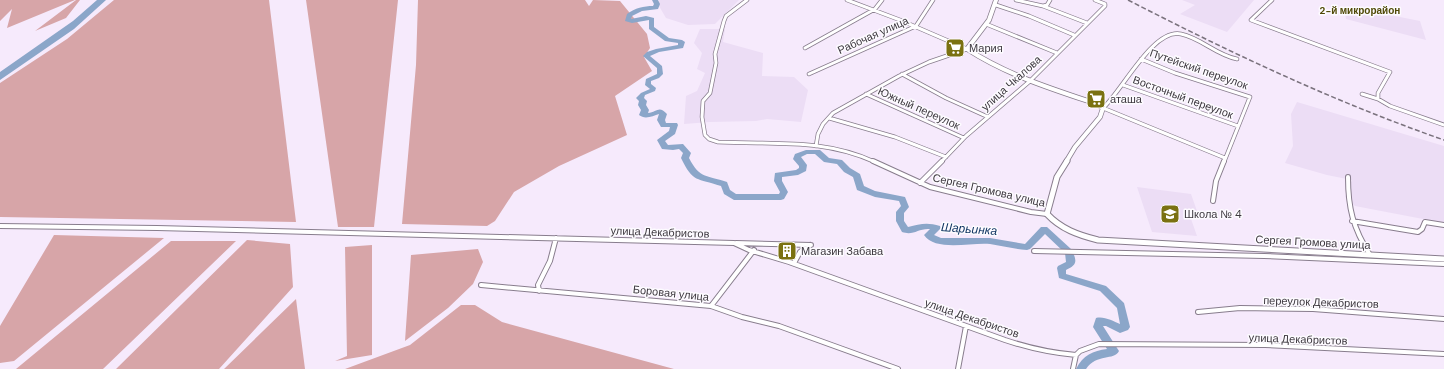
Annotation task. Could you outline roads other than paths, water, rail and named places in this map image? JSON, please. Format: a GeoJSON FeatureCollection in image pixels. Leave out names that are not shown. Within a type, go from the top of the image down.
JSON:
{"type":"FeatureCollection","features":[{"type":"Feature","properties":{"kind":"street","name":"Сергея Громова улица"},"geometry":{"type":"LineString","coordinates":[[747,0],[726,16],[724,21],[715,54],[716,63],[710,93],[703,101],[702,117],[705,135],[709,139],[718,142],[754,144],[784,142],[850,152],[920,183],[950,193],[1031,212],[1047,214],[1053,221],[1079,236],[1098,240],[1444,259]]}},
{"type":"Feature","properties":{"kind":"street"},"geometry":{"type":"LineString","coordinates":[[847,0],[875,9],[916,26],[967,49],[979,58],[1030,81],[1097,104],[1103,108],[1225,158]]}},
{"type":"Feature","properties":{"kind":"street"},"geometry":{"type":"LineString","coordinates":[[805,48],[875,9],[882,0]]}},
{"type":"Feature","properties":{"kind":"street","name":"Рабочая улица"},"geometry":{"type":"LineString","coordinates":[[809,74],[916,26],[933,0]]}},
{"type":"Feature","properties":{"kind":"street"},"geometry":{"type":"LineString","coordinates":[[816,146],[818,134],[829,118],[842,107],[902,74],[929,62],[967,49],[986,24],[996,5],[996,0]]}},
{"type":"Feature","properties":{"kind":"street"},"geometry":{"type":"LineString","coordinates":[[1016,0],[1043,6],[1087,23]]}},
{"type":"Feature","properties":{"kind":"street"},"geometry":{"type":"LineString","coordinates":[[1043,6],[1047,5],[1050,0]]}},
{"type":"Feature","properties":{"kind":"street","name":"улица Чкалова"},"geometry":{"type":"LineString","coordinates":[[920,183],[964,138],[1030,81],[1074,35],[1105,6],[1105,4],[1095,0]]}},
{"type":"Feature","properties":{"kind":"street"},"geometry":{"type":"LineString","coordinates":[[1272,0],[1252,20],[1390,72],[1378,93],[1378,98]]}},
{"type":"Feature","properties":{"kind":"street"},"geometry":{"type":"LineString","coordinates":[[996,5],[1029,16],[1074,35]]}},
{"type":"Feature","properties":{"kind":"street"},"geometry":{"type":"LineString","coordinates":[[986,24],[1056,53]]}},
{"type":"Feature","properties":{"kind":"street"},"geometry":{"type":"LineString","coordinates":[[1047,214],[1057,177],[1075,147],[1100,117],[1103,108],[1141,59],[1168,33],[1175,32],[1187,36],[1229,57],[1237,59]]}},
{"type":"Feature","properties":{"kind":"street","name":"Путейский переулок"},"geometry":{"type":"LineString","coordinates":[[1141,59],[1175,73],[1250,97],[1238,126]]}},
{"type":"Feature","properties":{"kind":"street"},"geometry":{"type":"LineString","coordinates":[[902,74],[946,98],[988,117]]}},
{"type":"Feature","properties":{"kind":"street","name":"Восточный переулок"},"geometry":{"type":"LineString","coordinates":[[1122,85],[1238,126]]}},
{"type":"Feature","properties":{"kind":"street","name":"Южный переулок"},"geometry":{"type":"LineString","coordinates":[[866,94],[964,138]]}},
{"type":"Feature","properties":{"kind":"street"},"geometry":{"type":"LineString","coordinates":[[1362,94],[1378,98],[1390,106],[1444,125]]}},
{"type":"Feature","properties":{"kind":"street"},"geometry":{"type":"LineString","coordinates":[[829,118],[895,137],[946,157]]}},
{"type":"Feature","properties":{"kind":"street"},"geometry":{"type":"LineString","coordinates":[[1213,200],[1216,182],[1238,126]]}},
{"type":"Feature","properties":{"kind":"street"},"geometry":{"type":"LineString","coordinates":[[1348,177],[1348,192],[1352,221],[1360,240],[1370,255]]}},
{"type":"Feature","properties":{"kind":"street"},"geometry":{"type":"LineString","coordinates":[[1352,221],[1418,232],[1422,229],[1425,222],[1444,225]]}},
{"type":"Feature","properties":{"kind":"street","name":"улица Декабристов"},"geometry":{"type":"LineString","coordinates":[[0,226],[157,228],[734,243],[794,263],[891,300],[966,326],[1042,350],[1060,354],[1076,355],[1080,351],[1099,344],[1265,345],[1444,354]]}},
{"type":"Feature","properties":{"kind":"street"},"geometry":{"type":"LineString","coordinates":[[539,291],[538,285],[550,261],[556,238]]}},
{"type":"Feature","properties":{"kind":"street"},"geometry":{"type":"LineString","coordinates":[[734,243],[811,245],[800,252],[794,263]]}},
{"type":"Feature","properties":{"kind":"street"},"geometry":{"type":"LineString","coordinates":[[711,306],[754,250]]}},
{"type":"Feature","properties":{"kind":"street"},"geometry":{"type":"LineString","coordinates":[[1034,251],[1264,256],[1444,264]]}},
{"type":"Feature","properties":{"kind":"street","name":"Боровая улица"},"geometry":{"type":"LineString","coordinates":[[481,285],[711,306],[742,317],[779,326],[898,369]]}},
{"type":"Feature","properties":{"kind":"street","name":"переулок Декабристов"},"geometry":{"type":"LineString","coordinates":[[1198,312],[1240,308],[1314,309],[1444,319]]}},
{"type":"Feature","properties":{"kind":"street"},"geometry":{"type":"LineString","coordinates":[[958,369],[966,326]]}},
{"type":"Feature","properties":{"kind":"street"},"geometry":{"type":"LineString","coordinates":[[1073,369],[1076,355]]}},
{"type":"Feature","properties":{"kind":"water"},"geometry":{"type":"Polygon","coordinates":[[[97,0],[106,0],[74,29],[0,80],[0,72],[73,21],[97,0]]]}},
{"type":"Feature","properties":{"kind":"waterway","name":"Шарьинка"},"geometry":{"type":"LineString","coordinates":[[655,0],[657,4],[656,8],[645,8],[635,11],[629,15],[628,21],[646,18],[652,19],[651,28],[667,40],[682,42],[681,47],[658,51],[646,56],[660,67],[660,74],[657,77],[648,80],[648,85],[653,88],[653,90],[643,94],[640,98],[643,101],[642,105],[645,110],[643,115],[651,115],[660,111],[663,114],[661,120],[664,125],[674,125],[672,132],[661,140],[665,147],[673,148],[680,146],[687,153],[685,158],[689,166],[700,178],[724,184],[727,192],[734,197],[781,197],[784,192],[778,181],[778,175],[798,172],[803,169],[803,165],[797,159],[798,156],[806,152],[817,152],[827,160],[839,162],[847,170],[857,176],[860,188],[865,191],[902,199],[905,207],[900,212],[900,221],[905,230],[910,231],[920,226],[930,226],[937,228],[928,235],[941,241],[990,241],[1027,247],[1044,229],[1068,251]]}},
{"type":"Feature","properties":{"kind":"waterway","name":"Шарьинка"},"geometry":{"type":"LineString","coordinates":[[1069,253],[1071,264],[1061,268],[1062,276],[1103,288],[1121,306],[1125,327],[1120,329],[1108,323],[1099,321],[1098,327],[1114,351],[1098,354],[1090,358],[1081,369]]}},
{"type":"Feature","properties":{"kind":"railway"},"geometry":{"type":"LineString","coordinates":[[1128,0],[1284,76],[1363,110],[1444,140]]}},
{"type":"Feature","properties":{"kind":"place","name":"Мария"},"geometry":{"type":"Point","coordinates":[955,48]}},
{"type":"Feature","properties":{"kind":"place","name":"аташа"},"geometry":{"type":"Point","coordinates":[1096,99]}},
{"type":"Feature","properties":{"kind":"place","name":"Школа № 4"},"geometry":{"type":"Point","coordinates":[1170,214]}},
{"type":"Feature","properties":{"kind":"place","name":"Магазин Забава"},"geometry":{"type":"Point","coordinates":[787,251]}},
{"type":"Feature","properties":{"kind":"district","name":"2-й микрорайон"},"geometry":{"type":"Point","coordinates":[1360,10]}}]}
